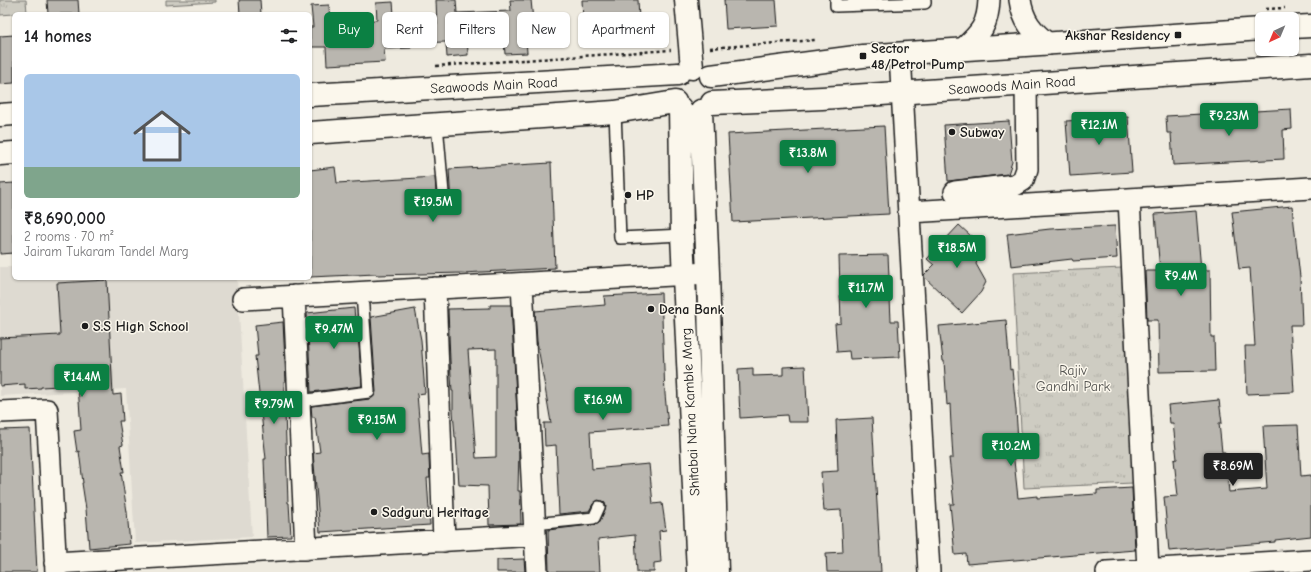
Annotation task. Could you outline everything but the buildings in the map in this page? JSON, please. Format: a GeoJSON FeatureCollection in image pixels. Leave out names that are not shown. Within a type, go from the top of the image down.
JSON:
{"type":"FeatureCollection","features":[{"type":"Feature","properties":{"kind":"main road"},"geometry":{"type":"LineString","coordinates":[[686,0],[693,67],[715,82],[716,89],[715,97],[692,106],[672,95],[671,87],[673,80],[693,67]]}},
{"type":"Feature","properties":{"kind":"main road","name":"Seawoods Main Road"},"geometry":{"type":"LineString","coordinates":[[312,95],[693,67],[1048,44],[1255,20]]}},
{"type":"Feature","properties":{"kind":"main road"},"geometry":{"type":"LineString","coordinates":[[1299,21],[1311,26]]}},
{"type":"Feature","properties":{"kind":"main road","name":"Seawoods Main Road"},"geometry":{"type":"LineString","coordinates":[[312,133],[1311,65]]}},
{"type":"Feature","properties":{"kind":"main road","name":"Shitabai Nana Kamble Marg"},"geometry":{"type":"LineString","coordinates":[[692,106],[682,236],[698,572]]}},
{"type":"Feature","properties":{"kind":"main road","name":"Shitabai Nana Kamble Marg"},"geometry":{"type":"LineString","coordinates":[[692,106],[708,273],[716,572]]}},
{"type":"Feature","properties":{"kind":"main road"},"geometry":{"type":"LineString","coordinates":[[0,115],[12,114]]}},
{"type":"Feature","properties":{"kind":"main road"},"geometry":{"type":"LineString","coordinates":[[0,154],[12,153]]}},
{"type":"Feature","properties":{"kind":"street"},"geometry":{"type":"LineString","coordinates":[[963,49],[977,37],[983,28],[989,13],[989,0]]}},
{"type":"Feature","properties":{"kind":"street"},"geometry":{"type":"LineString","coordinates":[[1020,0],[1022,11],[1029,25],[1036,34],[1048,44]]}},
{"type":"Feature","properties":{"kind":"street"},"geometry":{"type":"LineString","coordinates":[[900,54],[929,572]]}},
{"type":"Feature","properties":{"kind":"street"},"geometry":{"type":"LineString","coordinates":[[955,192],[1015,185],[1023,180],[1028,169],[1026,84]]}},
{"type":"Feature","properties":{"kind":"street"},"geometry":{"type":"LineString","coordinates":[[909,212],[1311,188]]}},
{"type":"Feature","properties":{"kind":"street"},"geometry":{"type":"LineString","coordinates":[[1130,199],[1148,570]]}},
{"type":"Feature","properties":{"kind":"street"},"geometry":{"type":"LineString","coordinates":[[243,299],[708,273]]}},
{"type":"Feature","properties":{"kind":"street"},"geometry":{"type":"LineString","coordinates":[[522,284],[537,572]]}},
{"type":"Feature","properties":{"kind":"street"},"geometry":{"type":"LineString","coordinates":[[435,288],[444,541]]}},
{"type":"Feature","properties":{"kind":"street"},"geometry":{"type":"LineString","coordinates":[[294,296],[306,548]]}},
{"type":"Feature","properties":{"kind":"street"},"geometry":{"type":"LineString","coordinates":[[0,412],[47,410],[56,568],[306,548],[444,541],[535,530]]}},
{"type":"Feature","properties":{"kind":"street"},"geometry":{"type":"LineString","coordinates":[[1108,572],[1311,560]]}},
{"type":"Feature","properties":{"kind":"lane"},"geometry":{"type":"LineString","coordinates":[[836,0],[836,6],[925,3],[925,0]]}},
{"type":"Feature","properties":{"kind":"lane"},"geometry":{"type":"LineString","coordinates":[[615,112],[620,238],[682,236]]}},
{"type":"Feature","properties":{"kind":"lane"},"geometry":{"type":"LineString","coordinates":[[437,124],[444,205]]}},
{"type":"Feature","properties":{"kind":"lane"},"geometry":{"type":"LineString","coordinates":[[299,401],[369,392],[362,293]]}},
{"type":"Feature","properties":{"kind":"lane"},"geometry":{"type":"LineString","coordinates":[[535,530],[594,518],[599,507]]}},
{"type":"Feature","properties":{"kind":"path"},"geometry":{"type":"LineString","coordinates":[[429,67],[693,67],[824,40]]}},
{"type":"Feature","properties":{"kind":"shaded area"},"geometry":{"type":"Polygon","coordinates":[[[0,267],[12,267],[12,280],[237,280],[252,537],[135,543],[126,389],[0,396],[0,267]]]}},
{"type":"Feature","properties":{"kind":"green space"},"geometry":{"type":"Polygon","coordinates":[[[0,0],[26,0],[27,12],[12,12],[12,14],[0,15],[0,0]]]}},
{"type":"Feature","properties":{"kind":"green space"},"geometry":{"type":"Polygon","coordinates":[[[166,0],[215,0],[215,2],[166,5],[166,0]]]}},
{"type":"Feature","properties":{"kind":"green space","name":"Rajiv Gandhi Park"},"geometry":{"type":"Polygon","coordinates":[[[1122,268],[1133,483],[1024,488],[1013,273],[1122,268]]]}},
{"type":"Feature","properties":{"kind":"place","name":"Akshar Residency"},"geometry":{"type":"Point","coordinates":[1178,35]}},
{"type":"Feature","properties":{"kind":"place","name":"Sector 48/Petrol Pump"},"geometry":{"type":"Point","coordinates":[863,56]}},
{"type":"Feature","properties":{"kind":"place","name":"Subway"},"geometry":{"type":"Point","coordinates":[952,132]}},
{"type":"Feature","properties":{"kind":"place","name":"HP"},"geometry":{"type":"Point","coordinates":[628,195]}},
{"type":"Feature","properties":{"kind":"place","name":"Dena Bank"},"geometry":{"type":"Point","coordinates":[651,309]}},
{"type":"Feature","properties":{"kind":"place","name":"S.S High School"},"geometry":{"type":"Point","coordinates":[85,326]}},
{"type":"Feature","properties":{"kind":"place","name":"Sadguru Heritage"},"geometry":{"type":"Point","coordinates":[374,512]}}]}
